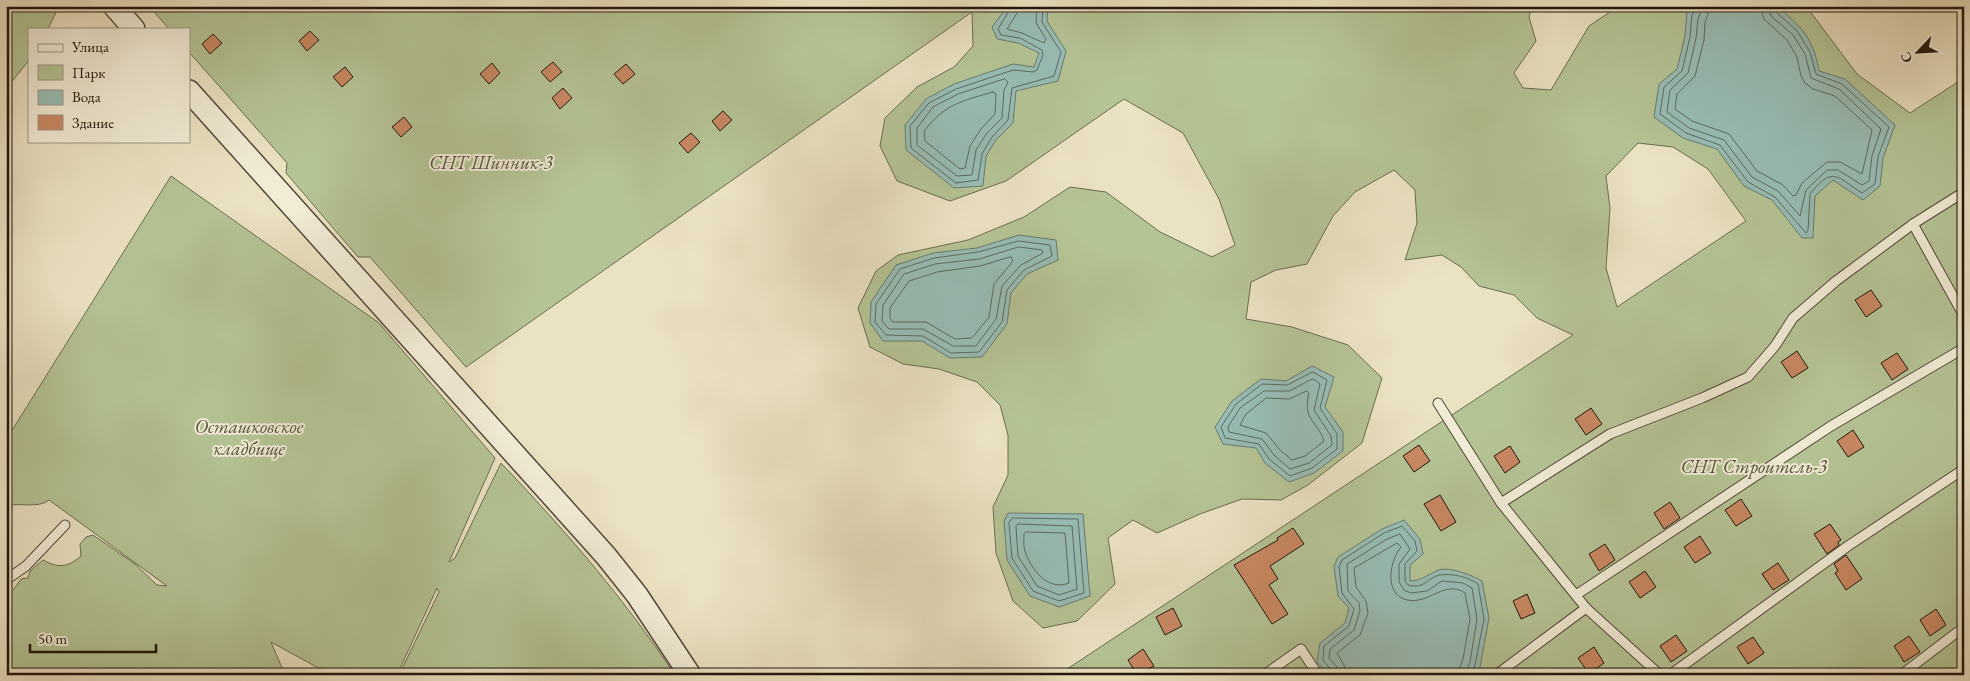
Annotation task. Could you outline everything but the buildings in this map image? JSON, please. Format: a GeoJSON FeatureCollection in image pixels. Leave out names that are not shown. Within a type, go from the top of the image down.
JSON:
{"type":"FeatureCollection","features":[{"type":"Feature","properties":{"kind":"street"},"geometry":{"type":"LineString","coordinates":[[114,6],[133,28]]}},
{"type":"Feature","properties":{"kind":"street"},"geometry":{"type":"LineString","coordinates":[[190,93],[606,556],[637,595],[690,675]]}},
{"type":"Feature","properties":{"kind":"lane"},"geometry":{"type":"LineString","coordinates":[[1502,503],[1610,434],[1702,398],[1748,377],[1775,346],[1793,318],[1836,281],[1913,224],[1964,192]]}},
{"type":"Feature","properties":{"kind":"lane"},"geometry":{"type":"LineString","coordinates":[[1913,224],[1964,316]]}},
{"type":"Feature","properties":{"kind":"lane"},"geometry":{"type":"LineString","coordinates":[[1576,595],[1830,426],[1964,348]]}},
{"type":"Feature","properties":{"kind":"lane"},"geometry":{"type":"LineString","coordinates":[[1438,403],[1502,503],[1586,608],[1660,675]]}},
{"type":"Feature","properties":{"kind":"lane"},"geometry":{"type":"LineString","coordinates":[[1670,675],[1848,546],[1964,469]]}},
{"type":"Feature","properties":{"kind":"lane"},"geometry":{"type":"LineString","coordinates":[[6,580],[26,566],[65,525]]}},
{"type":"Feature","properties":{"kind":"lane"},"geometry":{"type":"LineString","coordinates":[[1496,675],[1586,608]]}},
{"type":"Feature","properties":{"kind":"lane"},"geometry":{"type":"LineString","coordinates":[[1901,675],[1964,627]]}},
{"type":"Feature","properties":{"kind":"lane"},"geometry":{"type":"LineString","coordinates":[[1264,675],[1301,649],[1318,675]]}},
{"type":"Feature","properties":{"kind":"green space"},"geometry":{"type":"Polygon","coordinates":[[[6,6],[59,6],[48,28],[28,28],[28,61],[6,89],[6,6]]]}},
{"type":"Feature","properties":{"kind":"green space"},"geometry":{"type":"Polygon","coordinates":[[[149,6],[1532,6],[1529,17],[1536,41],[1514,73],[1523,88],[1551,90],[1589,26],[1619,6],[1806,6],[1857,74],[1910,113],[1964,78],[1964,675],[1058,675],[1573,335],[1537,318],[1514,295],[1479,286],[1461,267],[1442,255],[1405,260],[1417,223],[1415,190],[1394,170],[1355,192],[1333,216],[1307,264],[1276,270],[1251,282],[1246,319],[1292,327],[1348,345],[1382,378],[1362,443],[1308,485],[1281,500],[1242,499],[1200,514],[1157,533],[1133,520],[1108,538],[1115,584],[1077,621],[1043,628],[1013,601],[996,553],[993,507],[1008,475],[1008,435],[1000,405],[977,382],[939,369],[903,364],[870,347],[858,308],[876,271],[898,255],[968,240],[1024,217],[1070,187],[1106,192],[1160,232],[1212,257],[1235,245],[1219,199],[1183,133],[1124,99],[1006,181],[950,201],[897,181],[880,146],[885,118],[917,87],[954,67],[973,46],[972,12],[466,367],[370,257],[358,257],[286,173],[287,163],[190,53],[190,28],[168,28],[149,6]],[[1638,143],[1606,176],[1610,208],[1606,268],[1617,307],[1746,221],[1708,169],[1673,147],[1638,143]]]}},
{"type":"Feature","properties":{"kind":"green space","name":"Осташковское кладбище"},"geometry":{"type":"Polygon","coordinates":[[[171,176],[379,323],[495,458],[449,562],[455,558],[501,463],[548,513],[614,591],[675,675],[399,675],[439,592],[437,588],[397,675],[331,675],[271,642],[285,675],[6,675],[6,600],[21,579],[28,578],[30,571],[43,560],[62,566],[71,563],[81,556],[80,544],[86,537],[93,535],[135,564],[157,585],[167,586],[49,500],[45,503],[34,505],[6,506],[6,440],[171,176]]]}},
{"type":"Feature","properties":{"kind":"water"},"geometry":{"type":"Polygon","coordinates":[[[1008,6],[1048,6],[1047,21],[1066,51],[1058,81],[1016,91],[1013,123],[996,140],[986,156],[983,186],[954,188],[906,150],[905,125],[926,99],[954,84],[1013,64],[1034,67],[1039,53],[1018,43],[997,39],[992,27],[1008,6]]]}},
{"type":"Feature","properties":{"kind":"water"},"geometry":{"type":"Polygon","coordinates":[[[1694,6],[1777,6],[1800,27],[1810,41],[1819,71],[1845,79],[1895,125],[1883,158],[1880,186],[1863,200],[1833,180],[1815,196],[1813,238],[1802,238],[1772,200],[1744,186],[1717,149],[1683,138],[1654,117],[1659,84],[1677,69],[1685,36],[1687,12],[1694,6]]]}},
{"type":"Feature","properties":{"kind":"water"},"geometry":{"type":"Polygon","coordinates":[[[1019,235],[1056,240],[1058,260],[1027,274],[1011,293],[1007,324],[982,357],[950,358],[922,341],[883,341],[870,323],[871,302],[896,265],[933,253],[977,248],[1019,235]]]}},
{"type":"Feature","properties":{"kind":"water"},"geometry":{"type":"Polygon","coordinates":[[[1312,366],[1334,377],[1325,407],[1343,432],[1343,451],[1314,473],[1289,482],[1265,463],[1256,448],[1223,444],[1215,427],[1232,401],[1261,379],[1286,381],[1312,366]]]}},
{"type":"Feature","properties":{"kind":"water"},"geometry":{"type":"Polygon","coordinates":[[[1008,513],[1083,514],[1090,596],[1059,607],[1030,596],[1007,560],[1004,521],[1008,513]]]}},
{"type":"Feature","properties":{"kind":"water"},"geometry":{"type":"Polygon","coordinates":[[[1404,520],[1420,539],[1423,554],[1410,565],[1410,581],[1421,579],[1441,569],[1447,569],[1482,581],[1489,618],[1480,667],[1474,675],[1329,675],[1317,662],[1320,643],[1345,623],[1349,608],[1338,596],[1334,566],[1338,557],[1382,529],[1404,520]]]}},
{"type":"Feature","properties":{"kind":"park label","name":"СНТ Шинник-3"},"geometry":{"type":"Point","coordinates":[491,162]}},
{"type":"Feature","properties":{"kind":"park label","name":"СНТ Строитель-3"},"geometry":{"type":"Point","coordinates":[1754,466]}}]}
